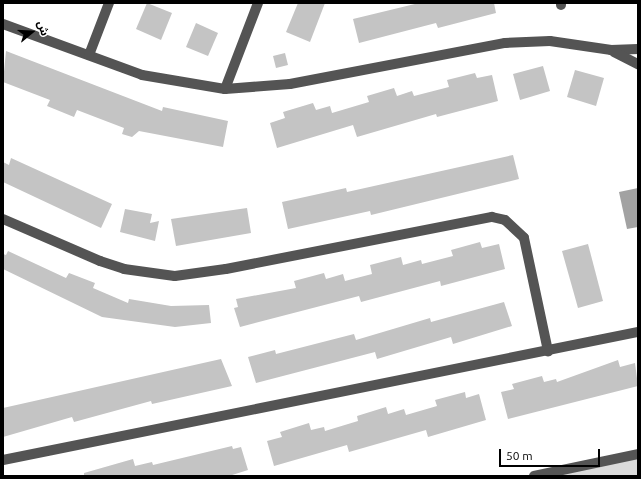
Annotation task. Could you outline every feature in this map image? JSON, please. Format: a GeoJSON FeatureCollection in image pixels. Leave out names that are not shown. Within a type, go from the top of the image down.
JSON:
{"type":"FeatureCollection","features":[{"type":"Feature","properties":{"kind":"street"},"geometry":{"type":"LineString","coordinates":[[89,55],[109,3]]}},
{"type":"Feature","properties":{"kind":"street"},"geometry":{"type":"LineString","coordinates":[[225,89],[258,3]]}},
{"type":"Feature","properties":{"kind":"street"},"geometry":{"type":"LineString","coordinates":[[3,24],[142,75],[225,89],[290,84],[505,43],[550,41],[611,50],[638,49]]}},
{"type":"Feature","properties":{"kind":"street"},"geometry":{"type":"LineString","coordinates":[[611,50],[638,64]]}},
{"type":"Feature","properties":{"kind":"street"},"geometry":{"type":"LineString","coordinates":[[3,219],[124,270],[176,276],[226,269],[492,217],[511,224],[524,238],[548,350]]}},
{"type":"Feature","properties":{"kind":"street"},"geometry":{"type":"LineString","coordinates":[[3,460],[638,332]]}},
{"type":"Feature","properties":{"kind":"street"},"geometry":{"type":"LineString","coordinates":[[534,476],[638,454]]}},
{"type":"Feature","properties":{"kind":"shaded area"},"geometry":{"type":"Polygon","coordinates":[[[638,188],[638,227],[627,229],[619,192],[638,188]]]}},
{"type":"Feature","properties":{"kind":"shaded area"},"geometry":{"type":"Polygon","coordinates":[[[638,453],[638,476],[550,476],[638,453]]]}},
{"type":"Feature","properties":{"kind":"building"},"geometry":{"type":"Polygon","coordinates":[[[147,3],[172,13],[161,40],[136,29],[147,3]]]}},
{"type":"Feature","properties":{"kind":"building"},"geometry":{"type":"Polygon","coordinates":[[[298,3],[325,3],[310,42],[286,32],[298,3]]]}},
{"type":"Feature","properties":{"kind":"building"},"geometry":{"type":"Polygon","coordinates":[[[419,3],[494,3],[496,13],[438,28],[436,23],[359,43],[353,19],[419,3]]]}},
{"type":"Feature","properties":{"kind":"building"},"geometry":{"type":"Polygon","coordinates":[[[196,23],[218,33],[208,56],[186,47],[196,23]]]}},
{"type":"Feature","properties":{"kind":"building"},"geometry":{"type":"Polygon","coordinates":[[[6,51],[162,111],[163,107],[228,121],[223,147],[139,131],[132,137],[122,134],[124,128],[77,110],[74,117],[47,106],[50,100],[3,82],[6,51]]]}},
{"type":"Feature","properties":{"kind":"building"},"geometry":{"type":"Polygon","coordinates":[[[285,53],[288,65],[276,68],[273,56],[285,53]]]}},
{"type":"Feature","properties":{"kind":"building"},"geometry":{"type":"Polygon","coordinates":[[[543,66],[550,91],[520,100],[513,74],[543,66]]]}},
{"type":"Feature","properties":{"kind":"building"},"geometry":{"type":"Polygon","coordinates":[[[575,70],[604,78],[596,106],[567,97],[575,70]]]}},
{"type":"Feature","properties":{"kind":"building"},"geometry":{"type":"Polygon","coordinates":[[[475,73],[477,78],[492,75],[498,101],[437,117],[436,114],[357,137],[353,125],[277,148],[270,123],[285,118],[283,112],[313,103],[316,110],[330,106],[332,113],[369,102],[367,96],[394,88],[397,96],[412,91],[414,96],[449,87],[447,80],[475,73]]]}},
{"type":"Feature","properties":{"kind":"building"},"geometry":{"type":"Polygon","coordinates":[[[513,155],[519,179],[371,215],[370,211],[288,229],[282,202],[346,188],[347,192],[513,155]]]}},
{"type":"Feature","properties":{"kind":"building"},"geometry":{"type":"Polygon","coordinates":[[[11,158],[112,204],[101,228],[3,182],[3,162],[9,165],[11,158]]]}},
{"type":"Feature","properties":{"kind":"building"},"geometry":{"type":"Polygon","coordinates":[[[247,208],[251,233],[176,246],[171,219],[247,208]]]}},
{"type":"Feature","properties":{"kind":"building"},"geometry":{"type":"Polygon","coordinates":[[[125,209],[152,214],[150,223],[159,221],[155,241],[120,232],[125,209]]]}},
{"type":"Feature","properties":{"kind":"building"},"geometry":{"type":"Polygon","coordinates":[[[480,242],[482,248],[499,244],[505,269],[441,286],[440,281],[361,302],[359,296],[240,327],[234,308],[238,307],[236,299],[296,288],[294,281],[324,273],[326,279],[343,274],[345,281],[372,274],[370,265],[401,257],[403,265],[421,260],[422,264],[453,256],[451,250],[480,242]]]}},
{"type":"Feature","properties":{"kind":"building"},"geometry":{"type":"Polygon","coordinates":[[[588,244],[603,301],[578,308],[562,251],[588,244]]]}},
{"type":"Feature","properties":{"kind":"building"},"geometry":{"type":"Polygon","coordinates":[[[8,251],[66,278],[69,273],[95,283],[93,288],[128,303],[129,299],[171,306],[209,305],[211,323],[175,327],[102,317],[3,269],[3,254],[6,255],[8,251]]]}},
{"type":"Feature","properties":{"kind":"building"},"geometry":{"type":"Polygon","coordinates":[[[504,302],[512,326],[453,344],[451,337],[377,359],[375,352],[256,383],[248,357],[275,350],[276,354],[354,334],[356,340],[430,318],[431,322],[504,302]]]}},
{"type":"Feature","properties":{"kind":"building"},"geometry":{"type":"Polygon","coordinates":[[[221,359],[232,386],[152,404],[151,401],[74,422],[72,417],[3,437],[3,408],[221,359]]]}},
{"type":"Feature","properties":{"kind":"building"},"geometry":{"type":"Polygon","coordinates":[[[618,360],[620,367],[635,363],[638,386],[508,419],[501,392],[514,389],[512,384],[542,376],[544,382],[556,379],[557,382],[618,360]]]}},
{"type":"Feature","properties":{"kind":"building"},"geometry":{"type":"Polygon","coordinates":[[[465,392],[466,398],[479,394],[486,420],[428,437],[426,430],[349,452],[347,445],[274,466],[267,441],[282,437],[280,432],[309,423],[311,430],[324,427],[325,431],[358,421],[357,416],[386,407],[388,414],[404,409],[406,415],[437,406],[435,400],[465,392]]]}},
{"type":"Feature","properties":{"kind":"building"},"geometry":{"type":"Polygon","coordinates":[[[232,446],[233,449],[241,447],[248,470],[229,476],[84,476],[84,473],[133,459],[135,466],[152,462],[153,465],[232,446]]]}}]}
